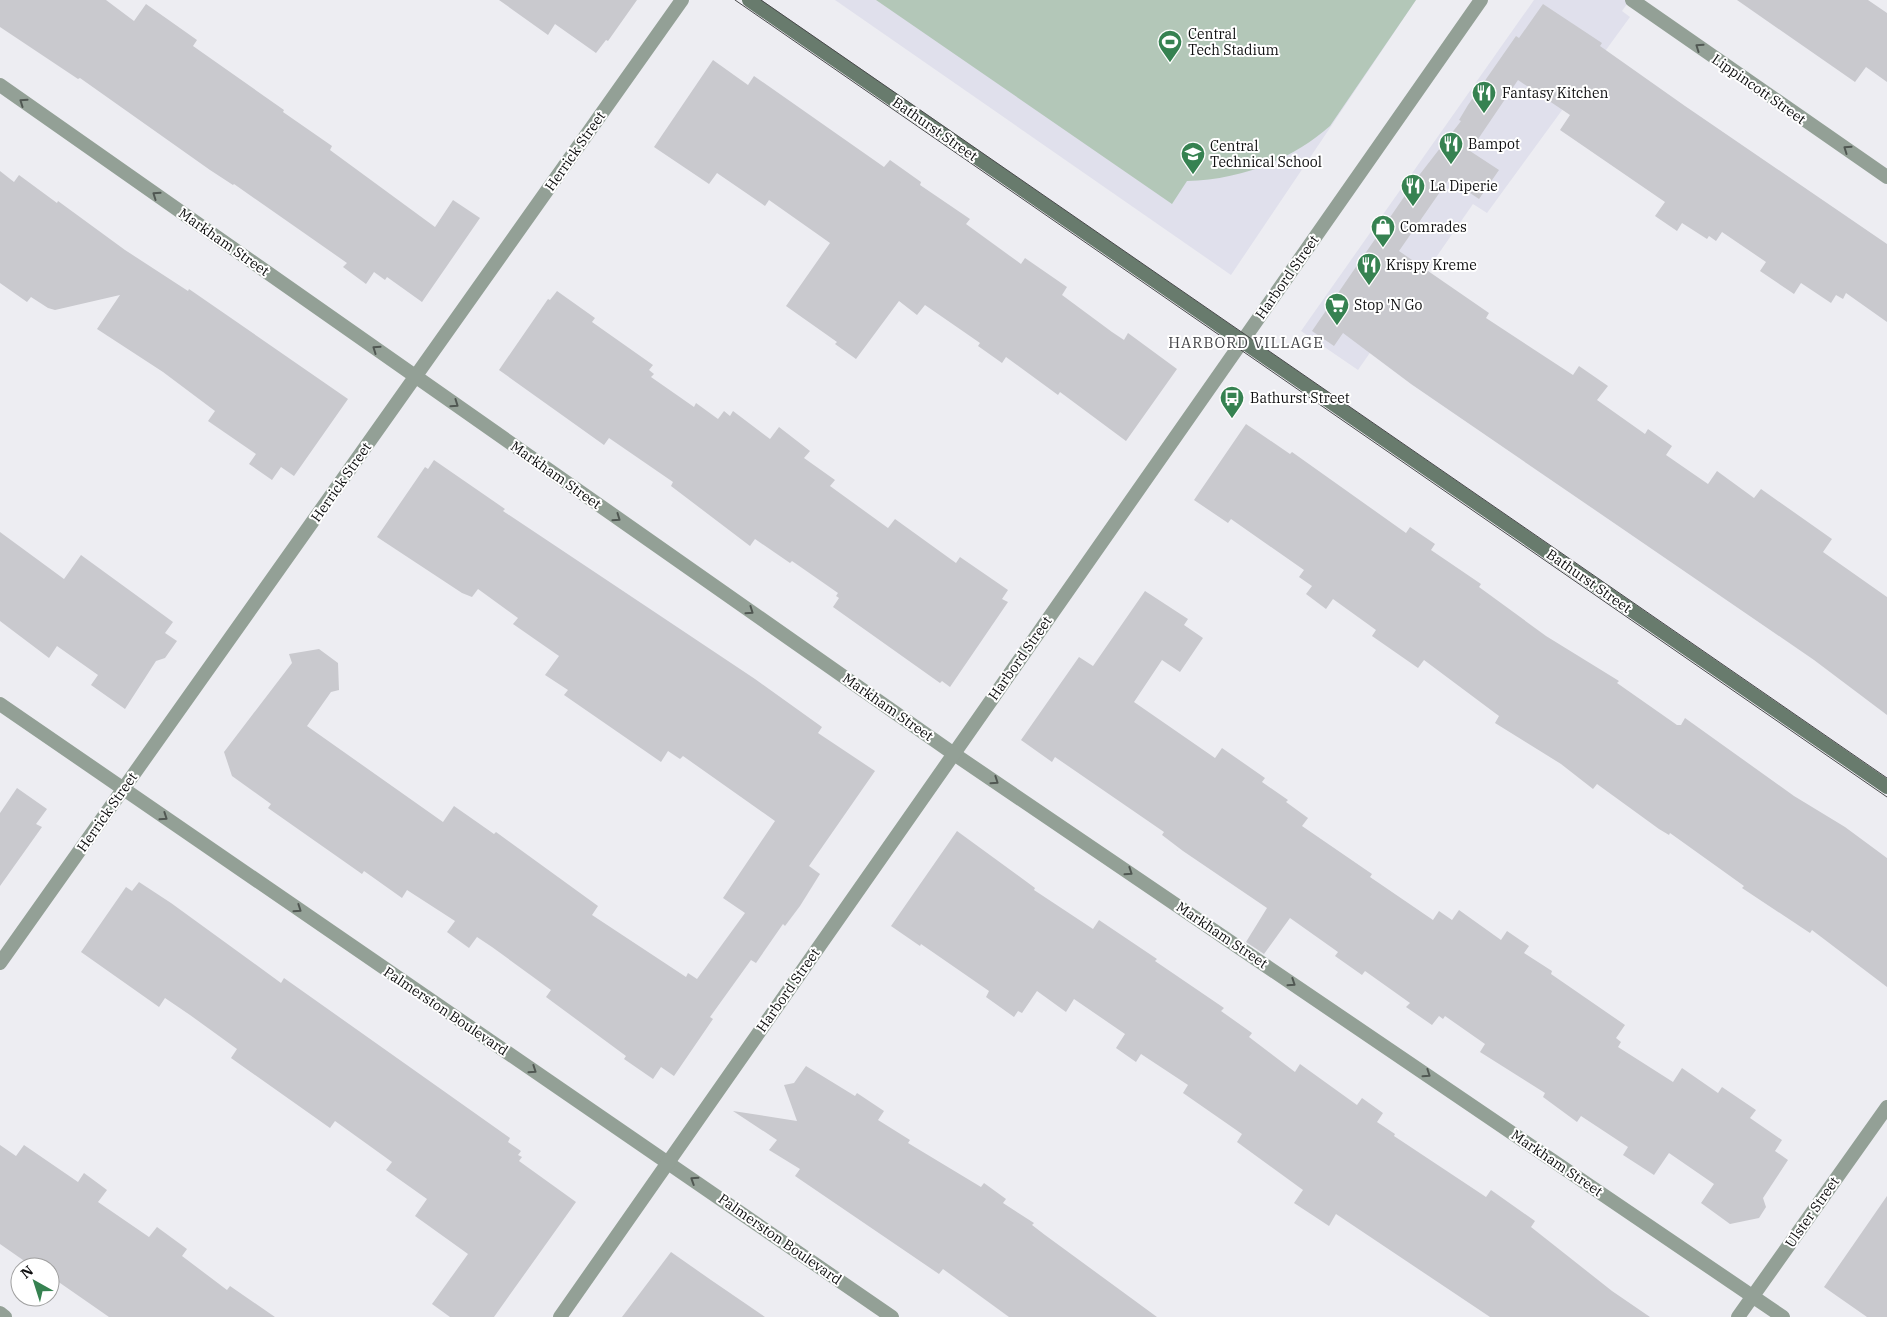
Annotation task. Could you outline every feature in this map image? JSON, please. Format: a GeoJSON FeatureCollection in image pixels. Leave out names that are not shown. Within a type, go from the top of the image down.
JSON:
{"type":"FeatureCollection","features":[{"type":"Feature","properties":{"kind":"main road","name":"Bathurst Street"},"geometry":{"type":"LineString","coordinates":[[749,0],[1887,787]]}},
{"type":"Feature","properties":{"kind":"street","name":"Herrick Street"},"geometry":{"type":"LineString","coordinates":[[0,964],[682,0]]}},
{"type":"Feature","properties":{"kind":"street","name":"Harbord Street"},"geometry":{"type":"LineString","coordinates":[[560,1317],[1480,0]]}},
{"type":"Feature","properties":{"kind":"street","name":"Lippincott Street"},"geometry":{"type":"LineString","coordinates":[[1632,0],[1887,177]]}},
{"type":"Feature","properties":{"kind":"street","name":"Markham Street"},"geometry":{"type":"LineString","coordinates":[[0,85],[954,754],[1783,1317]]}},
{"type":"Feature","properties":{"kind":"street","name":"Palmerston Boulevard"},"geometry":{"type":"LineString","coordinates":[[0,704],[892,1317]]}},
{"type":"Feature","properties":{"kind":"street","name":"Ulster Street"},"geometry":{"type":"LineString","coordinates":[[1738,1317],[1887,1107]]}},
{"type":"Feature","properties":{"kind":"street"},"geometry":{"type":"LineString","coordinates":[[0,1313],[5,1317]]}},
{"type":"Feature","properties":{"kind":"shaded area","name":"Central Tech Stadium"},"geometry":{"type":"Polygon","coordinates":[[[835,0],[1416,0],[1231,275],[835,0]]]}},
{"type":"Feature","properties":{"kind":"shaded area"},"geometry":{"type":"Polygon","coordinates":[[[1534,0],[1630,0],[1622,11],[1630,17],[1487,213],[1473,204],[1358,370],[1301,331],[1534,0]]]}},
{"type":"Feature","properties":{"kind":"green space","name":"Central Tech Stadium"},"geometry":{"type":"Polygon","coordinates":[[[876,0],[1416,0],[1330,126],[1298,149],[1281,159],[1263,166],[1226,177],[1187,181],[1172,204],[876,0]]]}},
{"type":"Feature","properties":{"kind":"building"},"geometry":{"type":"Polygon","coordinates":[[[0,0],[106,0],[134,21],[146,4],[197,40],[193,46],[284,110],[283,112],[332,146],[330,150],[435,227],[453,200],[480,218],[422,302],[387,277],[385,280],[374,272],[366,284],[343,267],[347,263],[234,184],[210,170],[80,78],[78,79],[0,27],[0,0]]]}},
{"type":"Feature","properties":{"kind":"building"},"geometry":{"type":"Polygon","coordinates":[[[499,0],[637,0],[608,41],[606,40],[596,53],[555,24],[548,35],[499,0]]]}},
{"type":"Feature","properties":{"kind":"building"},"geometry":{"type":"Polygon","coordinates":[[[1737,0],[1868,0],[1887,13],[1887,82],[1866,67],[1855,82],[1737,0]]]}},
{"type":"Feature","properties":{"kind":"building"},"geometry":{"type":"Polygon","coordinates":[[[1543,4],[1602,43],[1600,46],[1685,106],[1887,244],[1887,322],[1846,293],[1843,299],[1836,295],[1831,303],[1801,283],[1794,294],[1760,271],[1766,262],[1722,232],[1716,241],[1709,236],[1707,239],[1682,223],[1677,231],[1655,216],[1665,202],[1560,130],[1570,115],[1518,80],[1470,151],[1499,170],[1479,199],[1449,179],[1399,251],[1489,313],[1486,318],[1573,375],[1579,366],[1608,386],[1597,400],[1645,434],[1648,429],[1672,446],[1666,455],[1708,484],[1717,471],[1754,498],[1761,489],[1832,539],[1823,552],[1887,597],[1887,715],[1814,660],[1411,384],[1343,333],[1334,346],[1312,331],[1417,178],[1461,121],[1459,120],[1468,105],[1516,36],[1519,38],[1543,4]]]}},
{"type":"Feature","properties":{"kind":"building"},"geometry":{"type":"Polygon","coordinates":[[[713,60],[748,85],[754,76],[884,167],[890,160],[921,182],[920,185],[970,219],[966,224],[1021,264],[1025,258],[1067,287],[1062,295],[1112,332],[1124,340],[1128,333],[1177,369],[1126,441],[1060,392],[1058,395],[1006,357],[1002,363],[978,346],[980,343],[925,305],[917,315],[899,301],[856,359],[835,344],[837,342],[786,306],[830,243],[769,200],[765,206],[717,173],[709,184],[654,147],[713,60]]]}},
{"type":"Feature","properties":{"kind":"building"},"geometry":{"type":"Polygon","coordinates":[[[0,171],[14,182],[19,175],[125,250],[188,291],[189,289],[348,399],[294,476],[281,467],[272,480],[249,464],[256,454],[208,421],[215,411],[163,372],[97,329],[120,295],[55,310],[48,308],[31,297],[27,302],[0,283],[0,171]]]}},
{"type":"Feature","properties":{"kind":"building"},"geometry":{"type":"Polygon","coordinates":[[[557,291],[595,318],[592,322],[653,365],[649,370],[654,374],[651,377],[694,407],[696,403],[718,419],[724,411],[730,416],[733,411],[770,439],[779,427],[810,451],[804,458],[835,480],[830,486],[888,528],[895,519],[956,563],[960,557],[1008,590],[1002,599],[1008,602],[950,687],[942,681],[940,683],[833,607],[839,598],[836,596],[838,593],[792,561],[790,563],[755,539],[750,546],[671,486],[673,482],[609,438],[604,445],[499,370],[548,299],[550,300],[557,291]]]}},
{"type":"Feature","properties":{"kind":"building"},"geometry":{"type":"Polygon","coordinates":[[[1246,424],[1290,454],[1292,452],[1406,533],[1410,527],[1435,544],[1431,550],[1481,584],[1479,587],[1546,636],[1619,681],[1617,683],[1677,725],[1681,725],[1685,718],[1794,796],[1845,827],[1887,858],[1887,987],[1812,930],[1810,933],[1742,888],[1744,886],[1670,833],[1669,835],[1659,829],[1597,784],[1593,789],[1561,764],[1495,723],[1499,716],[1424,660],[1418,668],[1372,636],[1376,630],[1333,599],[1326,609],[1306,594],[1312,586],[1299,577],[1304,570],[1231,519],[1228,523],[1194,500],[1246,424]]]}},
{"type":"Feature","properties":{"kind":"building"},"geometry":{"type":"Polygon","coordinates":[[[434,460],[505,509],[503,511],[755,679],[822,727],[818,733],[875,771],[809,866],[820,874],[800,906],[785,926],[783,924],[756,963],[751,960],[710,1017],[713,1019],[674,1076],[661,1067],[653,1079],[624,1059],[626,1056],[546,997],[551,990],[492,947],[477,937],[469,948],[447,932],[455,921],[407,890],[402,898],[364,871],[362,874],[268,808],[271,804],[232,776],[224,752],[292,663],[289,654],[319,649],[338,663],[339,690],[331,692],[307,726],[443,822],[454,806],[494,834],[496,832],[598,906],[592,915],[686,977],[688,973],[697,979],[745,913],[723,898],[775,821],[683,756],[680,759],[668,751],[661,762],[564,695],[568,690],[545,675],[559,656],[513,624],[518,618],[478,589],[472,597],[462,593],[377,537],[425,467],[428,469],[434,460]]]}},
{"type":"Feature","properties":{"kind":"building"},"geometry":{"type":"Polygon","coordinates":[[[0,532],[64,579],[81,555],[173,622],[165,633],[177,641],[165,658],[156,661],[125,709],[91,685],[98,675],[57,646],[49,658],[0,621],[0,532]]]}},
{"type":"Feature","properties":{"kind":"building"},"geometry":{"type":"Polygon","coordinates":[[[1145,591],[1188,619],[1184,625],[1203,638],[1180,672],[1162,660],[1134,702],[1215,758],[1222,748],[1265,778],[1262,782],[1288,800],[1286,802],[1308,818],[1302,826],[1372,874],[1370,877],[1433,920],[1439,911],[1452,920],[1459,910],[1501,940],[1507,931],[1529,946],[1524,953],[1552,971],[1551,974],[1625,1025],[1616,1038],[1621,1042],[1618,1047],[1673,1082],[1682,1068],[1718,1093],[1722,1087],[1756,1110],[1750,1118],[1782,1140],[1775,1151],[1788,1160],[1763,1198],[1766,1207],[1759,1218],[1730,1224],[1701,1203],[1714,1184],[1669,1153],[1654,1175],[1623,1155],[1628,1147],[1581,1116],[1577,1122],[1543,1097],[1545,1093],[1480,1052],[1485,1044],[1445,1016],[1443,1019],[1439,1016],[1432,1025],[1406,1007],[1410,1003],[1365,971],[1362,975],[1335,956],[1338,952],[1290,918],[1264,954],[1246,942],[1267,908],[1183,851],[1162,835],[1164,832],[1055,757],[1052,762],[1021,740],[1079,657],[1093,666],[1145,591]]]}},
{"type":"Feature","properties":{"kind":"building"},"geometry":{"type":"Polygon","coordinates":[[[17,788],[47,809],[36,824],[42,827],[0,886],[0,813],[17,788]]]}},
{"type":"Feature","properties":{"kind":"building"},"geometry":{"type":"Polygon","coordinates":[[[957,831],[1035,888],[1034,890],[1093,929],[1099,920],[1157,959],[1155,961],[1224,1008],[1221,1011],[1252,1033],[1249,1037],[1295,1072],[1300,1064],[1357,1105],[1362,1098],[1383,1113],[1377,1122],[1395,1134],[1394,1136],[1486,1197],[1491,1190],[1535,1221],[1531,1227],[1612,1291],[1650,1317],[1490,1317],[1336,1214],[1329,1226],[1294,1203],[1303,1190],[1237,1142],[1242,1134],[1183,1093],[1188,1085],[1141,1054],[1136,1062],[1116,1048],[1125,1034],[1074,999],[1066,1012],[1037,991],[1022,1013],[1018,1011],[1014,1017],[986,997],[989,991],[921,944],[920,946],[891,926],[957,831]]]}},
{"type":"Feature","properties":{"kind":"building"},"geometry":{"type":"Polygon","coordinates":[[[139,882],[281,983],[284,978],[510,1138],[508,1142],[521,1151],[518,1155],[522,1157],[519,1161],[576,1202],[494,1317],[450,1317],[432,1304],[468,1254],[415,1216],[427,1199],[386,1170],[392,1162],[335,1121],[330,1128],[231,1058],[237,1049],[165,998],[159,1007],[81,952],[126,887],[132,891],[139,882]]]}},
{"type":"Feature","properties":{"kind":"building"},"geometry":{"type":"Polygon","coordinates":[[[806,1066],[855,1096],[857,1093],[884,1111],[878,1120],[910,1140],[908,1143],[981,1187],[984,1183],[1006,1199],[1003,1203],[1034,1223],[1032,1225],[1045,1235],[1157,1317],[1009,1317],[943,1269],[939,1274],[795,1176],[800,1169],[769,1150],[777,1140],[733,1111],[797,1121],[784,1085],[794,1083],[806,1066]]]}},
{"type":"Feature","properties":{"kind":"building"},"geometry":{"type":"Polygon","coordinates":[[[0,1145],[16,1156],[24,1145],[78,1182],[84,1173],[107,1190],[98,1202],[149,1237],[157,1227],[187,1249],[182,1256],[227,1290],[230,1286],[275,1317],[109,1317],[60,1283],[60,1257],[19,1257],[0,1244],[0,1145]]]}},
{"type":"Feature","properties":{"kind":"building"},"geometry":{"type":"Polygon","coordinates":[[[1887,1196],[1887,1317],[1867,1317],[1824,1287],[1887,1196]]]}},
{"type":"Feature","properties":{"kind":"building"},"geometry":{"type":"Polygon","coordinates":[[[671,1252],[711,1280],[765,1317],[622,1317],[671,1252]]]}},
{"type":"Feature","properties":{"kind":"tram line"},"geometry":{"type":"LineString","coordinates":[[735,0],[1887,797]]}},
{"type":"Feature","properties":{"kind":"tram line"},"geometry":{"type":"LineString","coordinates":[[761,0],[1887,778]]}},
{"type":"Feature","properties":{"kind":"place","name":"Central Tech Stadium"},"geometry":{"type":"Point","coordinates":[1170,63]}},
{"type":"Feature","properties":{"kind":"place","name":"Fantasy Kitchen"},"geometry":{"type":"Point","coordinates":[1484,114]}},
{"type":"Feature","properties":{"kind":"place","name":"Bampot"},"geometry":{"type":"Point","coordinates":[1451,165]}},
{"type":"Feature","properties":{"kind":"place","name":"Central Technical School"},"geometry":{"type":"Point","coordinates":[1193,175]}},
{"type":"Feature","properties":{"kind":"place","name":"La Diperie"},"geometry":{"type":"Point","coordinates":[1413,207]}},
{"type":"Feature","properties":{"kind":"place","name":"Comrades"},"geometry":{"type":"Point","coordinates":[1383,248]}},
{"type":"Feature","properties":{"kind":"place","name":"Krispy Kreme"},"geometry":{"type":"Point","coordinates":[1369,286]}},
{"type":"Feature","properties":{"kind":"place","name":"Stop 'N Go"},"geometry":{"type":"Point","coordinates":[1337,326]}},
{"type":"Feature","properties":{"kind":"place","name":"Bathurst Street"},"geometry":{"type":"Point","coordinates":[1232,419]}},
{"type":"Feature","properties":{"kind":"district","name":"HARBORD VILLAGE"},"geometry":{"type":"Point","coordinates":[1246,343]}}]}
